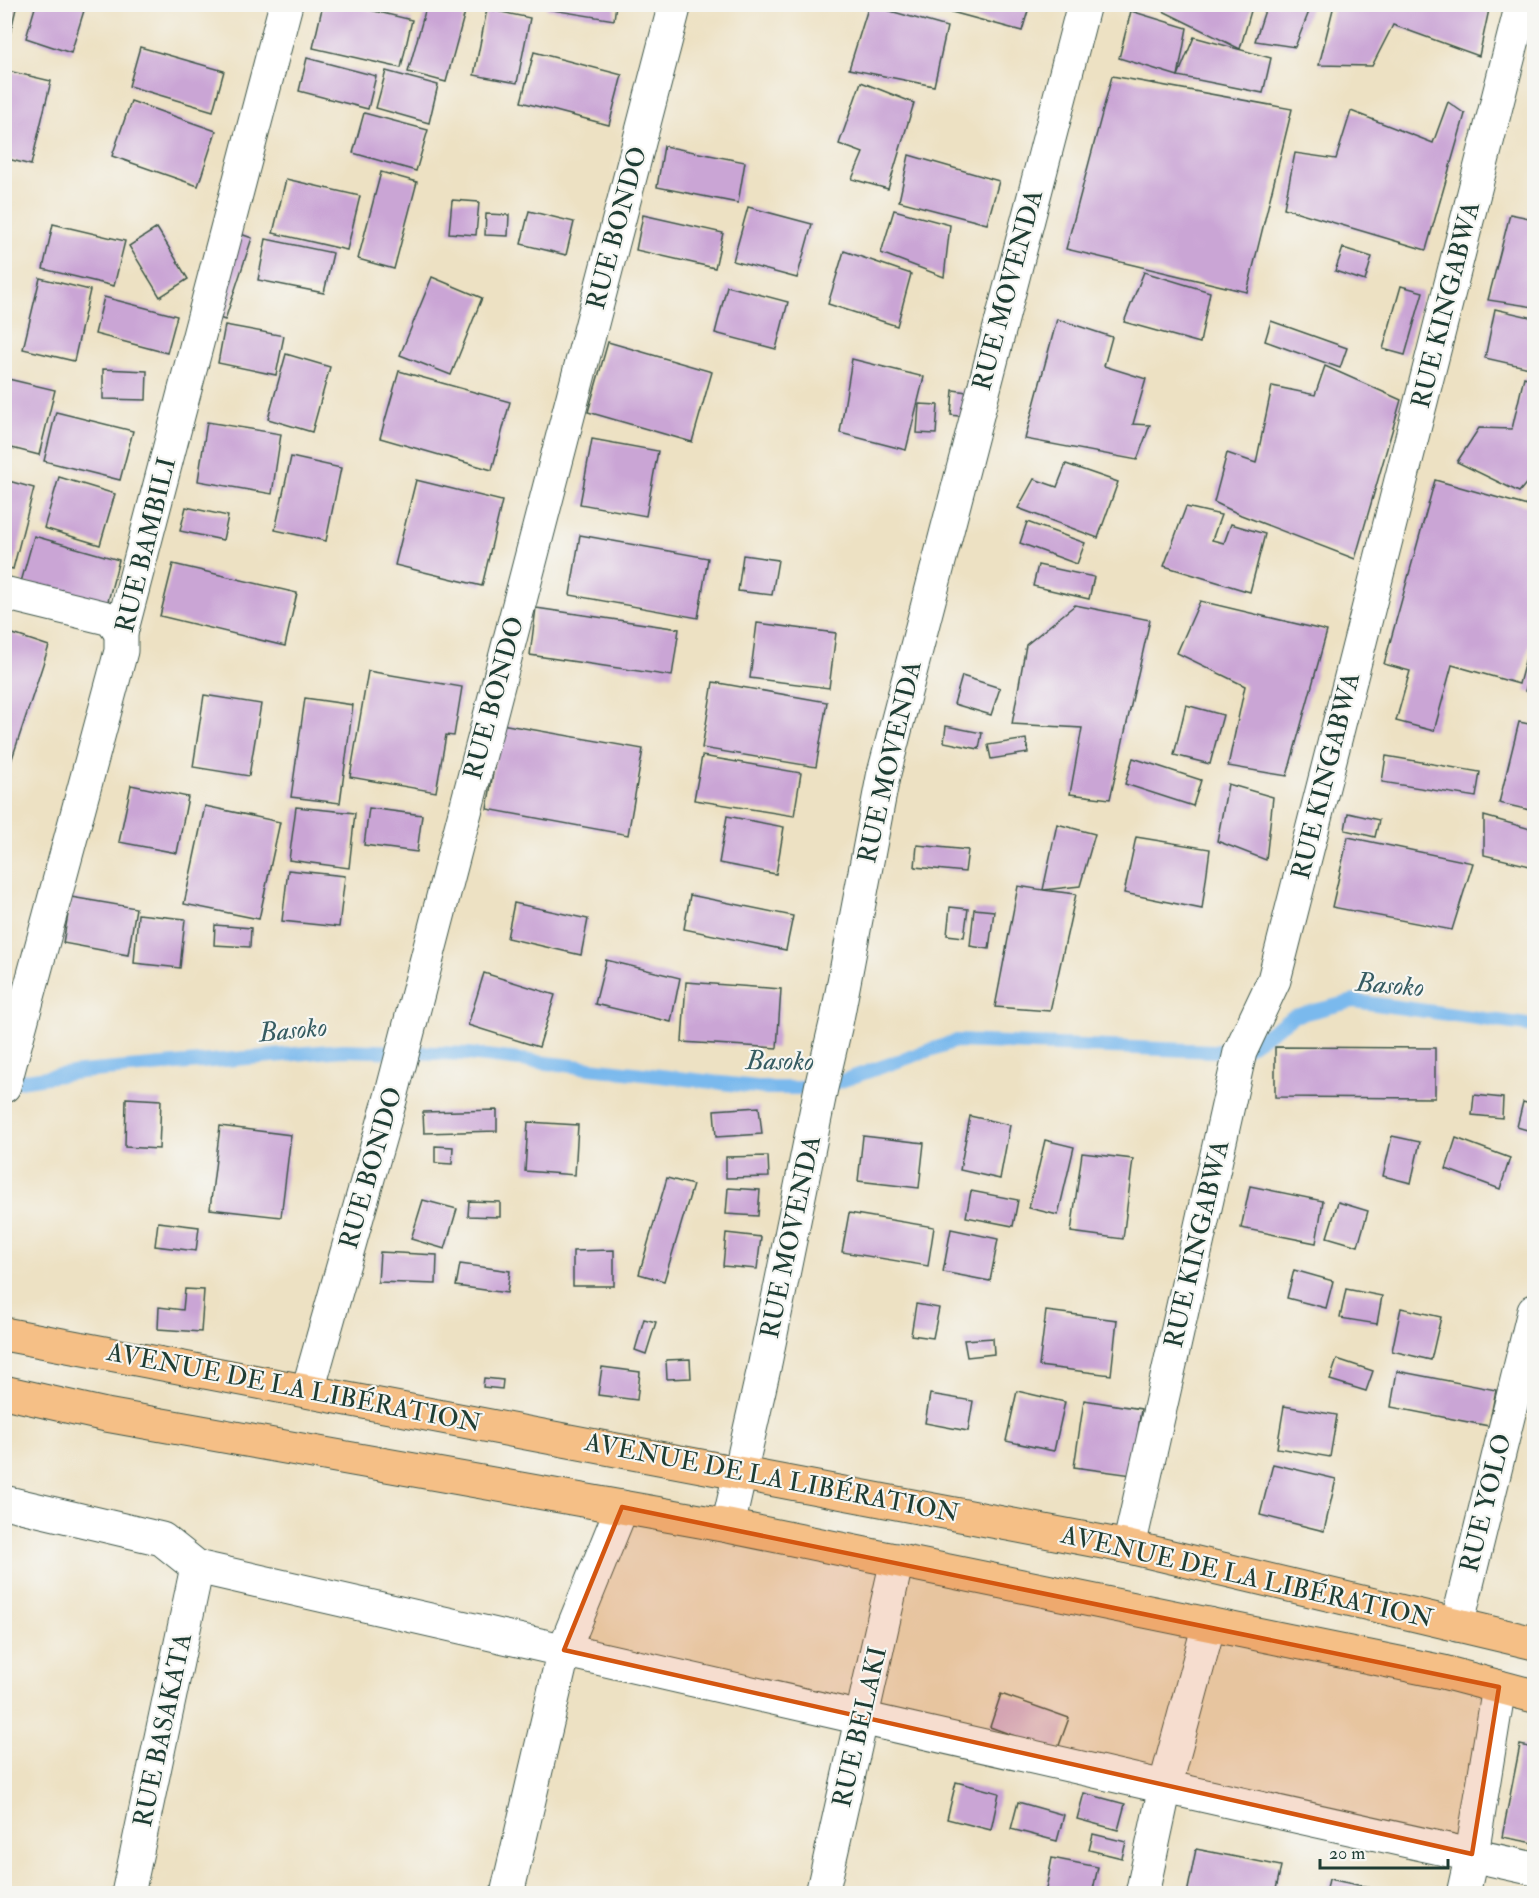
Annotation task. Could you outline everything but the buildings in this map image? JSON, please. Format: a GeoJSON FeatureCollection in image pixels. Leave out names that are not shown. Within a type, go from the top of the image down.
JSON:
{"type":"FeatureCollection","features":[{"type":"Feature","properties":{"kind":"highway","name":"AVENUE DE LA LIBÉRATION"},"geometry":{"type":"LineString","coordinates":[[4,1334],[1129,1546],[1534,1643]]}},
{"type":"Feature","properties":{"kind":"highway","name":"AVENUE DE LA LIBÉRATION"},"geometry":{"type":"LineString","coordinates":[[4,1392],[105,1415],[728,1526],[1443,1672],[1534,1696]]}},
{"type":"Feature","properties":{"kind":"street","name":"RUE BAMBILI"},"geometry":{"type":"LineString","coordinates":[[4,1086],[121,651],[121,633],[286,4]]}},
{"type":"Feature","properties":{"kind":"street","name":"RUE BONDO"},"geometry":{"type":"LineString","coordinates":[[308,1390],[400,1063],[675,4]]}},
{"type":"Feature","properties":{"kind":"street","name":"RUE MOVENDA"},"geometry":{"type":"LineString","coordinates":[[728,1526],[837,1019],[883,777],[1084,4]]}},
{"type":"Feature","properties":{"kind":"street","name":"RUE KINGABWA"},"geometry":{"type":"LineString","coordinates":[[1129,1546],[1240,1052],[1274,980],[1522,4]]}},
{"type":"Feature","properties":{"kind":"street"},"geometry":{"type":"LineString","coordinates":[[4,593],[111,619],[121,633]]}},
{"type":"Feature","properties":{"kind":"street","name":"RUE YOLO"},"geometry":{"type":"LineString","coordinates":[[1457,1625],[1534,1311]]}},
{"type":"Feature","properties":{"kind":"street"},"geometry":{"type":"LineString","coordinates":[[4,1502],[162,1539],[197,1567],[1534,1869]]}},
{"type":"Feature","properties":{"kind":"street"},"geometry":{"type":"LineString","coordinates":[[507,1893],[564,1650],[622,1507]]}},
{"type":"Feature","properties":{"kind":"street","name":"RUE BELAKI"},"geometry":{"type":"LineString","coordinates":[[822,1893],[897,1560]]}},
{"type":"Feature","properties":{"kind":"street","name":"RUE BASAKATA"},"geometry":{"type":"LineString","coordinates":[[128,1893],[197,1567]]}},
{"type":"Feature","properties":{"kind":"street"},"geometry":{"type":"LineString","coordinates":[[1142,1893],[1165,1787],[1209,1624]]}},
{"type":"Feature","properties":{"kind":"street"},"geometry":{"type":"LineString","coordinates":[[1463,1893],[1472,1854],[1499,1687]]}},
{"type":"Feature","properties":{"kind":"highlighted area"},"geometry":{"type":"Polygon","coordinates":[[[622,1507],[1499,1687],[1472,1854],[564,1650],[622,1507]]]}},
{"type":"Feature","properties":{"kind":"waterway","name":"Basoko"},"geometry":{"type":"LineString","coordinates":[[6,1083],[80,1072],[343,1050],[468,1054],[765,1088],[821,1088],[956,1041],[1240,1052],[1294,1016],[1354,1001],[1534,1026]]}}]}
